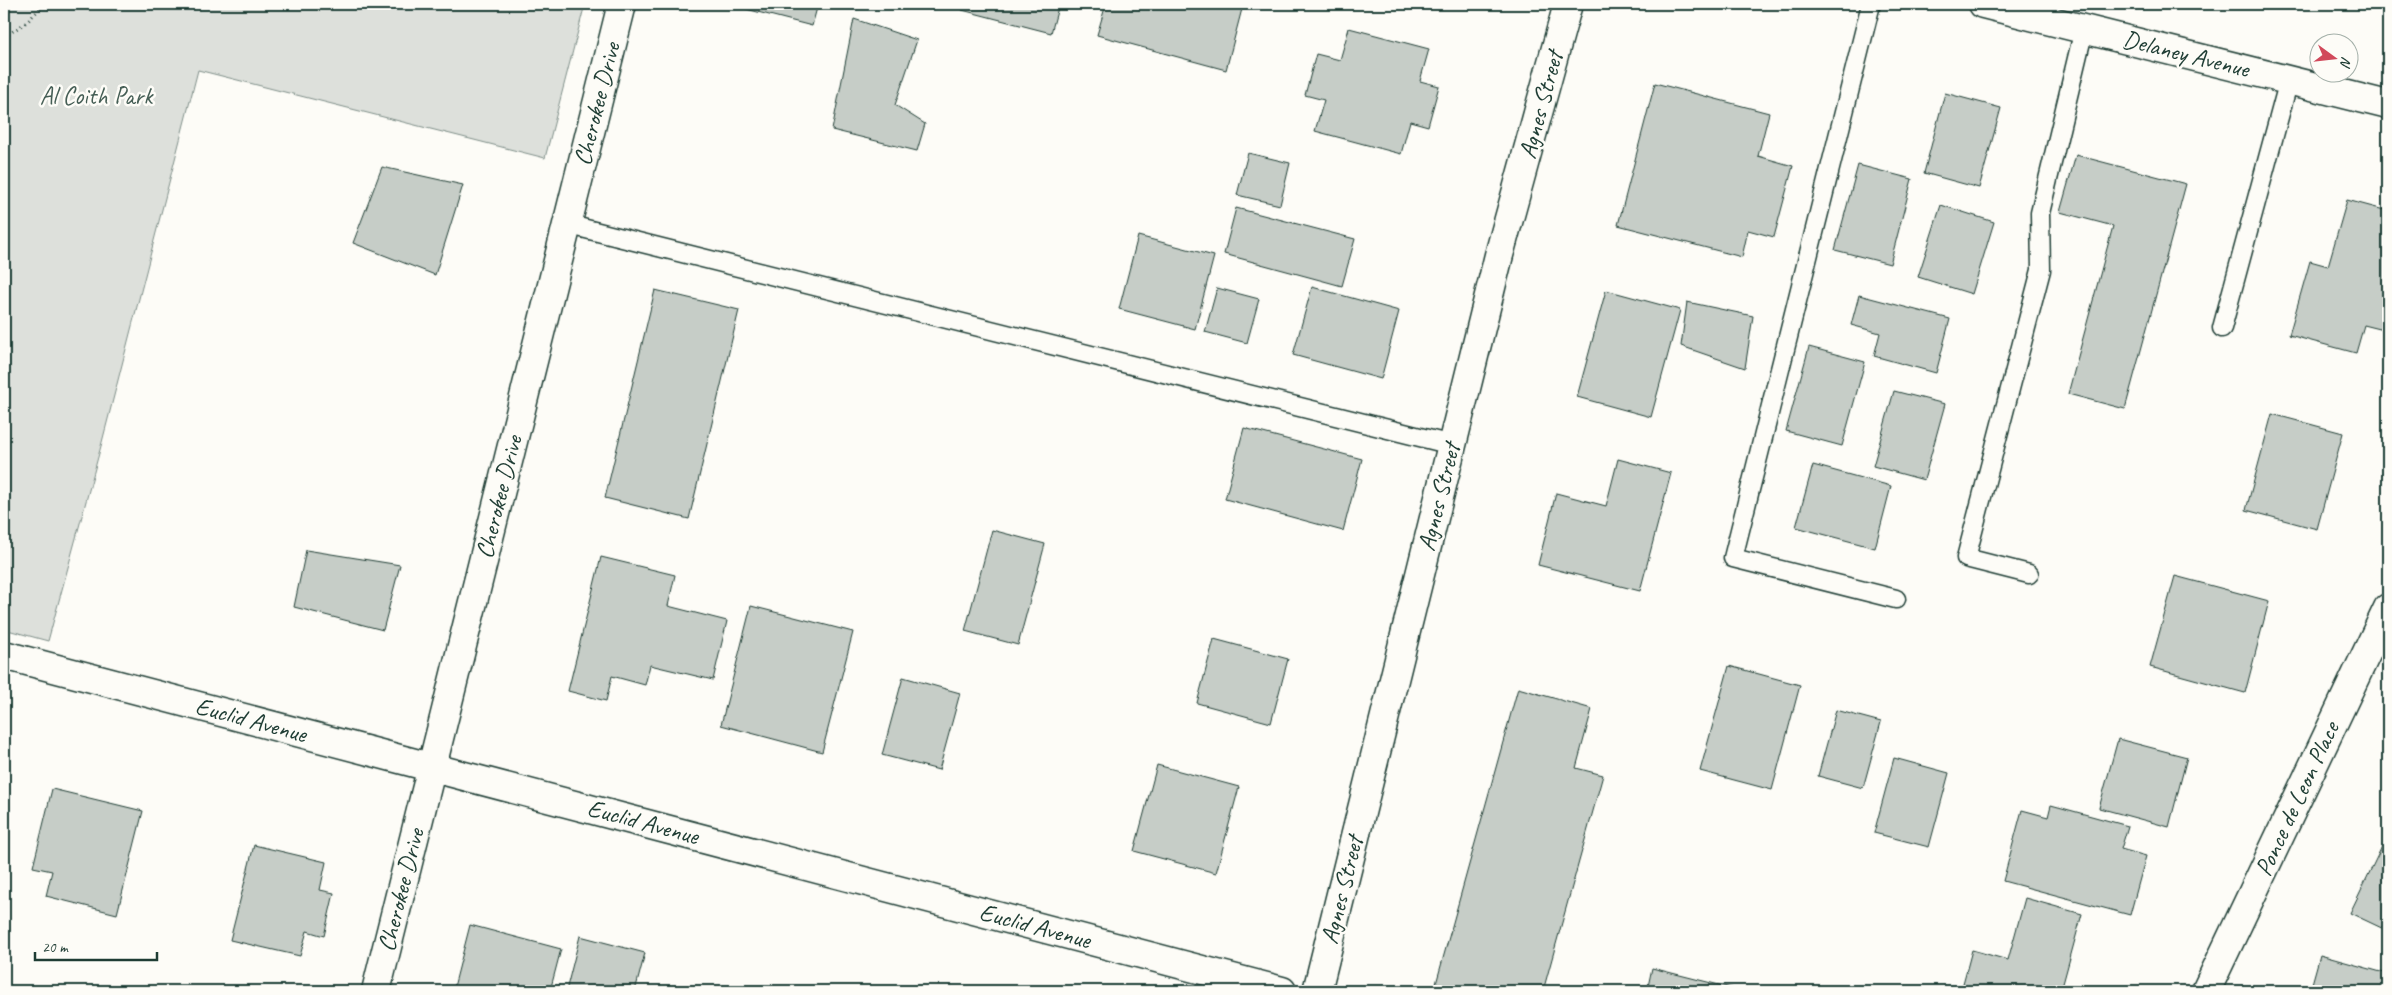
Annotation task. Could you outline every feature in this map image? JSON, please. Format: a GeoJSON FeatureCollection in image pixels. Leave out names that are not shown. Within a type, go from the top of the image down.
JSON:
{"type":"FeatureCollection","features":[{"type":"Feature","properties":{"kind":"street","name":"Cherokee Drive"},"geometry":{"type":"LineString","coordinates":[[376,991],[622,4]]}},
{"type":"Feature","properties":{"kind":"street","name":"Agnes Street"},"geometry":{"type":"LineString","coordinates":[[1317,991],[1499,255],[1568,4]]}},
{"type":"Feature","properties":{"kind":"street","name":"Delaney Avenue"},"geometry":{"type":"LineString","coordinates":[[1983,4],[2388,105]]}},
{"type":"Feature","properties":{"kind":"street","name":"Ponce de Leon Place"},"geometry":{"type":"LineString","coordinates":[[2206,991],[2388,608]]}},
{"type":"Feature","properties":{"kind":"street","name":"Euclid Avenue"},"geometry":{"type":"LineString","coordinates":[[4,655],[1282,991]]}},
{"type":"Feature","properties":{"kind":"lane"},"geometry":{"type":"LineString","coordinates":[[1871,4],[1733,558],[1896,599]]}},
{"type":"Feature","properties":{"kind":"lane"},"geometry":{"type":"LineString","coordinates":[[2029,574],[1966,558],[2040,270],[2040,213],[2084,29]]}},
{"type":"Feature","properties":{"kind":"lane"},"geometry":{"type":"LineString","coordinates":[[2222,328],[2289,80]]}},
{"type":"Feature","properties":{"kind":"lane"},"geometry":{"type":"LineString","coordinates":[[566,224],[1452,445]]}},
{"type":"Feature","properties":{"kind":"path"},"geometry":{"type":"LineString","coordinates":[[4,37],[27,22],[44,4]]}},
{"type":"Feature","properties":{"kind":"green space","name":"Al Coith Park"},"geometry":{"type":"Polygon","coordinates":[[[4,4],[585,4],[545,158],[198,70],[101,446],[48,641],[4,629],[4,4]]]}},
{"type":"Feature","properties":{"kind":"building"},"geometry":{"type":"Polygon","coordinates":[[[747,4],[818,4],[812,26],[746,9],[747,4]]]}},
{"type":"Feature","properties":{"kind":"building"},"geometry":{"type":"Polygon","coordinates":[[[964,4],[1059,4],[1051,33],[962,10],[964,4]]]}},
{"type":"Feature","properties":{"kind":"building"},"geometry":{"type":"Polygon","coordinates":[[[1106,4],[1243,5],[1226,70],[1097,35],[1106,4]]]}},
{"type":"Feature","properties":{"kind":"building"},"geometry":{"type":"Polygon","coordinates":[[[854,19],[917,40],[895,105],[925,124],[917,151],[832,130],[854,19]]]}},
{"type":"Feature","properties":{"kind":"building"},"geometry":{"type":"Polygon","coordinates":[[[1349,28],[1429,49],[1420,81],[1439,86],[1428,126],[1410,121],[1401,154],[1315,131],[1324,100],[1305,95],[1316,54],[1340,60],[1349,28]]]}},
{"type":"Feature","properties":{"kind":"building"},"geometry":{"type":"Polygon","coordinates":[[[1655,83],[1769,113],[1758,156],[1793,166],[1774,237],[1748,230],[1742,257],[1618,225],[1655,83]]]}},
{"type":"Feature","properties":{"kind":"building"},"geometry":{"type":"Polygon","coordinates":[[[1945,93],[2001,108],[1979,188],[1924,173],[1945,93]]]}},
{"type":"Feature","properties":{"kind":"building"},"geometry":{"type":"Polygon","coordinates":[[[1248,153],[1290,163],[1280,205],[1237,195],[1248,153]]]}},
{"type":"Feature","properties":{"kind":"building"},"geometry":{"type":"Polygon","coordinates":[[[2076,155],[2186,184],[2125,409],[2068,394],[2113,226],[2060,212],[2076,155]]]}},
{"type":"Feature","properties":{"kind":"building"},"geometry":{"type":"Polygon","coordinates":[[[1858,165],[1912,179],[1890,264],[1835,250],[1858,165]]]}},
{"type":"Feature","properties":{"kind":"building"},"geometry":{"type":"Polygon","coordinates":[[[382,167],[463,185],[435,275],[353,243],[382,167]]]}},
{"type":"Feature","properties":{"kind":"building"},"geometry":{"type":"Polygon","coordinates":[[[2347,200],[2388,211],[2388,331],[2364,325],[2356,353],[2289,335],[2310,261],[2328,266],[2347,200]]]}},
{"type":"Feature","properties":{"kind":"building"},"geometry":{"type":"Polygon","coordinates":[[[1941,205],[1994,222],[1972,294],[1918,277],[1941,205]]]}},
{"type":"Feature","properties":{"kind":"building"},"geometry":{"type":"Polygon","coordinates":[[[1236,208],[1355,239],[1342,286],[1224,254],[1236,208]]]}},
{"type":"Feature","properties":{"kind":"building"},"geometry":{"type":"Polygon","coordinates":[[[1138,236],[1214,256],[1195,329],[1119,309],[1138,236]]]}},
{"type":"Feature","properties":{"kind":"building"},"geometry":{"type":"Polygon","coordinates":[[[1312,287],[1399,311],[1381,379],[1293,355],[1312,287]]]}},
{"type":"Feature","properties":{"kind":"building"},"geometry":{"type":"Polygon","coordinates":[[[1217,288],[1259,299],[1247,343],[1205,332],[1217,288]]]}},
{"type":"Feature","properties":{"kind":"building"},"geometry":{"type":"Polygon","coordinates":[[[655,290],[739,310],[689,519],[605,498],[655,290]]]}},
{"type":"Feature","properties":{"kind":"building"},"geometry":{"type":"Polygon","coordinates":[[[1606,290],[1680,310],[1651,417],[1577,397],[1606,290]]]}},
{"type":"Feature","properties":{"kind":"building"},"geometry":{"type":"Polygon","coordinates":[[[1859,295],[1950,319],[1936,373],[1874,356],[1880,333],[1851,325],[1859,295]]]}},
{"type":"Feature","properties":{"kind":"building"},"geometry":{"type":"Polygon","coordinates":[[[1687,302],[1753,316],[1745,368],[1681,346],[1687,302]]]}},
{"type":"Feature","properties":{"kind":"building"},"geometry":{"type":"Polygon","coordinates":[[[1809,347],[1865,362],[1842,446],[1786,431],[1809,347]]]}},
{"type":"Feature","properties":{"kind":"building"},"geometry":{"type":"Polygon","coordinates":[[[1894,391],[1945,404],[1924,480],[1873,466],[1894,391]]]}},
{"type":"Feature","properties":{"kind":"building"},"geometry":{"type":"Polygon","coordinates":[[[2272,414],[2343,433],[2317,529],[2246,510],[2272,414]]]}},
{"type":"Feature","properties":{"kind":"building"},"geometry":{"type":"Polygon","coordinates":[[[1244,428],[1362,459],[1343,531],[1225,499],[1244,428]]]}},
{"type":"Feature","properties":{"kind":"building"},"geometry":{"type":"Polygon","coordinates":[[[1618,459],[1671,473],[1640,591],[1538,565],[1556,493],[1606,506],[1618,459]]]}},
{"type":"Feature","properties":{"kind":"building"},"geometry":{"type":"Polygon","coordinates":[[[1813,465],[1891,486],[1875,548],[1796,527],[1813,465]]]}},
{"type":"Feature","properties":{"kind":"building"},"geometry":{"type":"Polygon","coordinates":[[[992,530],[1045,544],[1018,645],[965,631],[992,530]]]}},
{"type":"Feature","properties":{"kind":"building"},"geometry":{"type":"Polygon","coordinates":[[[306,550],[400,565],[383,630],[294,607],[306,550]]]}},
{"type":"Feature","properties":{"kind":"building"},"geometry":{"type":"Polygon","coordinates":[[[601,557],[675,575],[668,606],[727,621],[713,680],[650,665],[645,685],[612,676],[606,701],[568,691],[601,557]]]}},
{"type":"Feature","properties":{"kind":"building"},"geometry":{"type":"Polygon","coordinates":[[[2175,576],[2269,601],[2245,693],[2150,667],[2175,576]]]}},
{"type":"Feature","properties":{"kind":"building"},"geometry":{"type":"Polygon","coordinates":[[[751,606],[853,632],[822,752],[721,725],[751,606]]]}},
{"type":"Feature","properties":{"kind":"building"},"geometry":{"type":"Polygon","coordinates":[[[1214,639],[1288,659],[1271,723],[1197,703],[1214,639]]]}},
{"type":"Feature","properties":{"kind":"building"},"geometry":{"type":"Polygon","coordinates":[[[1729,666],[1800,685],[1772,790],[1700,771],[1729,666]]]}},
{"type":"Feature","properties":{"kind":"building"},"geometry":{"type":"Polygon","coordinates":[[[903,677],[960,693],[939,770],[882,755],[903,677]]]}},
{"type":"Feature","properties":{"kind":"building"},"geometry":{"type":"Polygon","coordinates":[[[1518,688],[1592,709],[1576,768],[1603,775],[1543,991],[1434,991],[1518,688]]]}},
{"type":"Feature","properties":{"kind":"building"},"geometry":{"type":"Polygon","coordinates":[[[1836,710],[1881,722],[1863,788],[1818,776],[1836,710]]]}},
{"type":"Feature","properties":{"kind":"building"},"geometry":{"type":"Polygon","coordinates":[[[2118,739],[2187,757],[2169,827],[2099,808],[2118,739]]]}},
{"type":"Feature","properties":{"kind":"building"},"geometry":{"type":"Polygon","coordinates":[[[1894,758],[1949,773],[1929,847],[1874,833],[1894,758]]]}},
{"type":"Feature","properties":{"kind":"building"},"geometry":{"type":"Polygon","coordinates":[[[1157,765],[1239,787],[1216,873],[1134,851],[1157,765]]]}},
{"type":"Feature","properties":{"kind":"building"},"geometry":{"type":"Polygon","coordinates":[[[52,789],[143,811],[117,914],[46,896],[52,871],[33,867],[52,789]]]}},
{"type":"Feature","properties":{"kind":"building"},"geometry":{"type":"Polygon","coordinates":[[[2051,805],[2128,826],[2121,849],[2146,856],[2130,915],[2003,881],[2022,810],[2048,817],[2051,805]]]}},
{"type":"Feature","properties":{"kind":"building"},"geometry":{"type":"Polygon","coordinates":[[[2388,834],[2388,931],[2350,913],[2388,834]]]}},
{"type":"Feature","properties":{"kind":"building"},"geometry":{"type":"Polygon","coordinates":[[[254,845],[326,862],[320,890],[334,893],[324,936],[307,931],[300,956],[230,940],[254,845]]]}},
{"type":"Feature","properties":{"kind":"building"},"geometry":{"type":"Polygon","coordinates":[[[2025,898],[2082,914],[2061,991],[1961,991],[1972,950],[2008,960],[2025,898]]]}},
{"type":"Feature","properties":{"kind":"building"},"geometry":{"type":"Polygon","coordinates":[[[470,925],[561,949],[550,991],[453,991],[470,925]]]}},
{"type":"Feature","properties":{"kind":"building"},"geometry":{"type":"Polygon","coordinates":[[[580,936],[645,953],[635,991],[566,991],[580,936]]]}},
{"type":"Feature","properties":{"kind":"building"},"geometry":{"type":"Polygon","coordinates":[[[2320,955],[2388,974],[2385,991],[2310,991],[2320,955]]]}},
{"type":"Feature","properties":{"kind":"building"},"geometry":{"type":"Polygon","coordinates":[[[1652,968],[1743,991],[1647,991],[1652,968]]]}}]}
